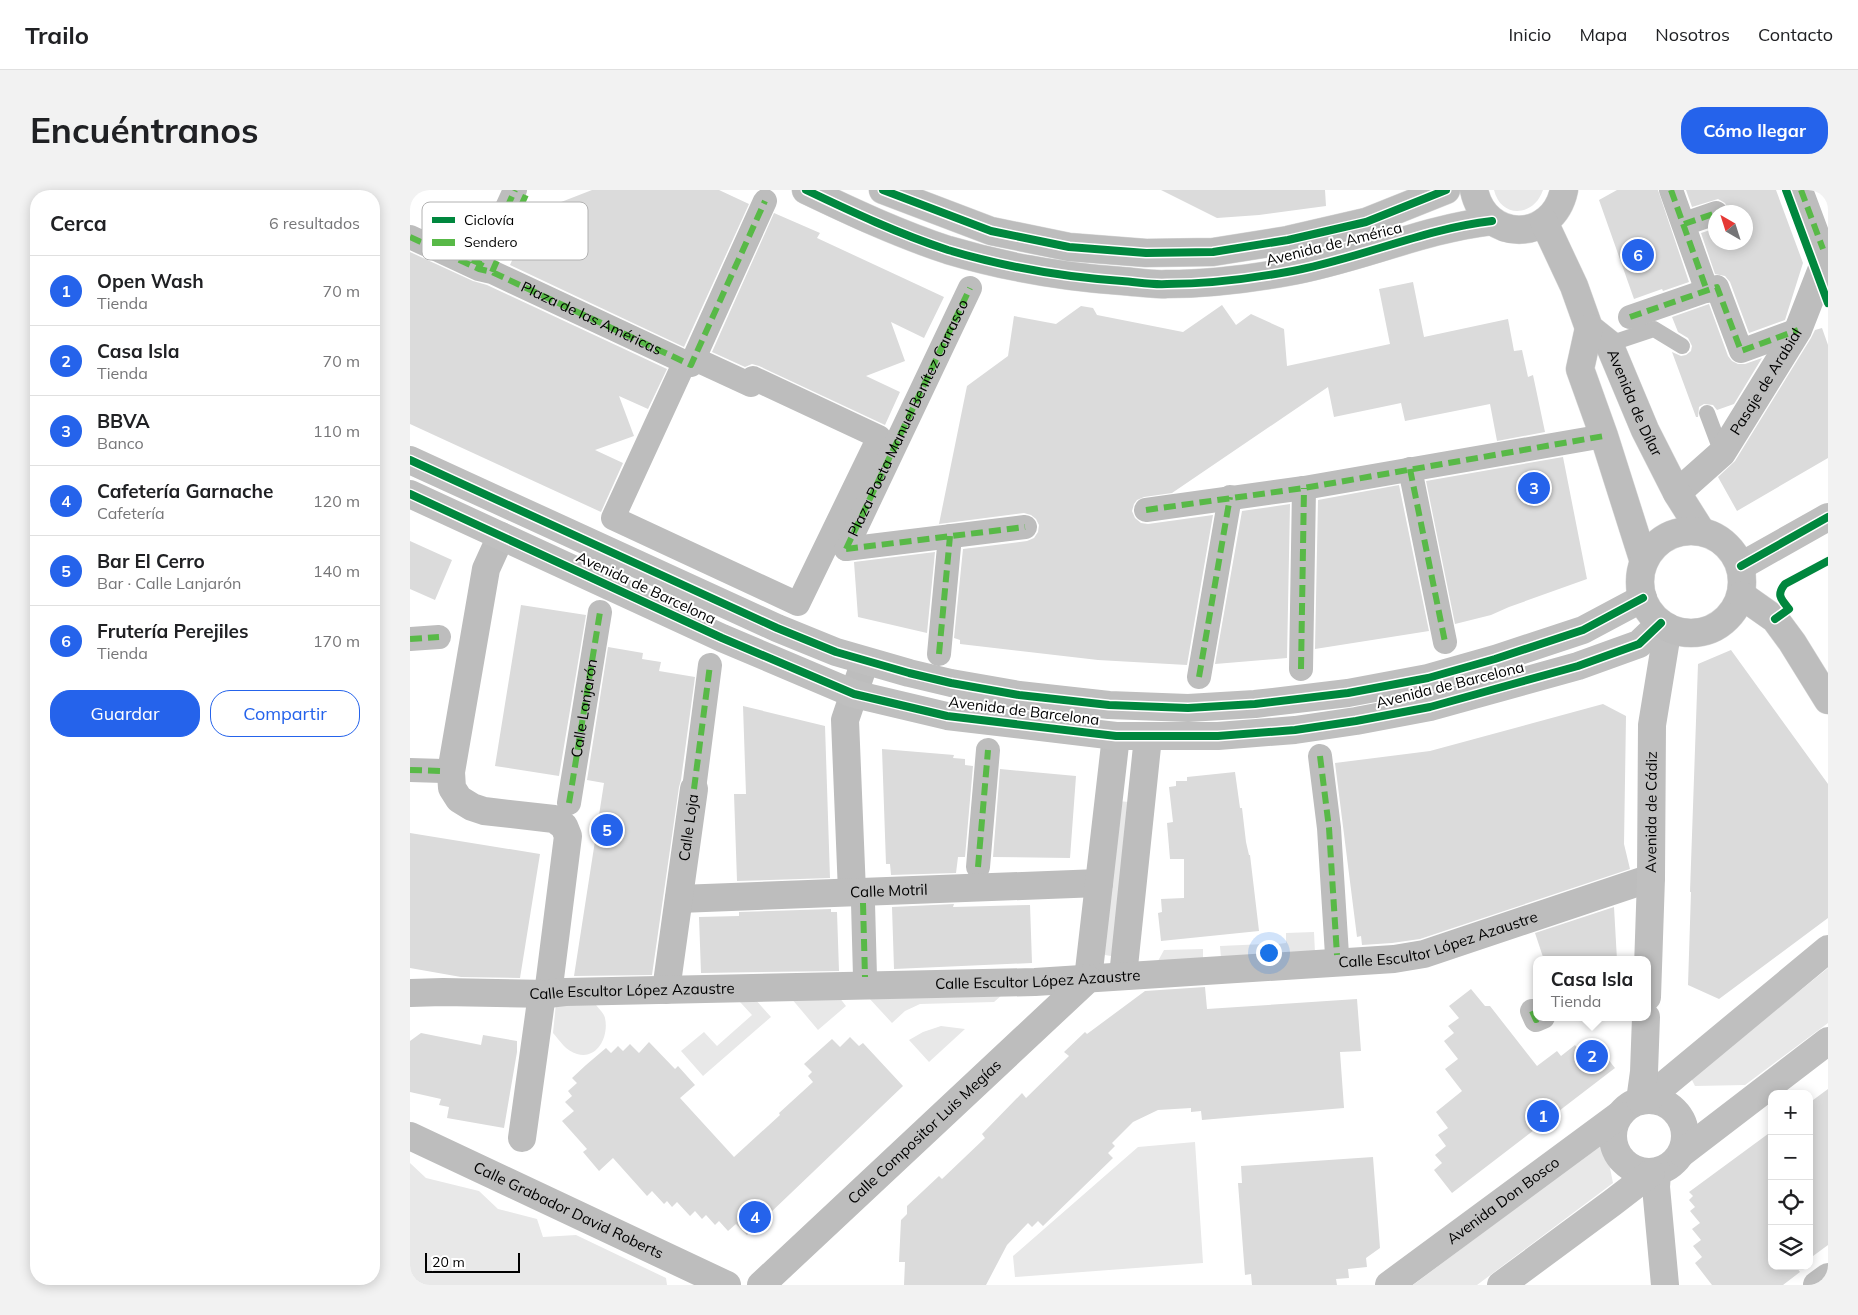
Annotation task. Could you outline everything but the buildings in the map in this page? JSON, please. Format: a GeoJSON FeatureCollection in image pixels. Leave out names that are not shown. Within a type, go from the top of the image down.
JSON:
{"type":"FeatureCollection","features":[{"type":"Feature","properties":{"kind":"main road","name":"Avenida de Barcelona"},"geometry":{"type":"LineString","coordinates":[[410,460],[777,628],[836,652],[918,675],[1018,695],[1100,704],[1188,708],[1255,704],[1348,693],[1428,678],[1495,659],[1583,630],[1643,598]]}},
{"type":"Feature","properties":{"kind":"main road","name":"Avenida de Barcelona"},"geometry":{"type":"LineString","coordinates":[[410,494],[722,638],[854,694],[948,716],[1116,736],[1218,736],[1295,730],[1430,707],[1587,663],[1639,644],[1664,625]]}},
{"type":"Feature","properties":{"kind":"main road"},"geometry":{"type":"LineString","coordinates":[[1741,566],[1828,517]]}},
{"type":"Feature","properties":{"kind":"main road","name":"Avenida de Cádiz"},"geometry":{"type":"LineString","coordinates":[[1649,956],[1652,878],[1652,725],[1664,625]]}},
{"type":"Feature","properties":{"kind":"main road"},"geometry":{"type":"LineString","coordinates":[[1654,1173],[1639,1172],[1629,1167],[1621,1159],[1615,1149],[1612,1138],[1618,1116],[1624,1109],[1643,1100],[1828,949]]}},
{"type":"Feature","properties":{"kind":"main road"},"geometry":{"type":"LineString","coordinates":[[1643,1100],[1646,1021]]}},
{"type":"Feature","properties":{"kind":"main road"},"geometry":{"type":"LineString","coordinates":[[1501,1285],[1654,1173],[1667,1168],[1682,1153],[1828,1041]]}},
{"type":"Feature","properties":{"kind":"main road"},"geometry":{"type":"LineString","coordinates":[[1643,1100],[1657,1100],[1668,1104],[1676,1111],[1686,1132],[1686,1143],[1682,1153]]}},
{"type":"Feature","properties":{"kind":"main road","name":"Avenida Don Bosco"},"geometry":{"type":"LineString","coordinates":[[1389,1285],[1618,1116]]}},
{"type":"Feature","properties":{"kind":"main road"},"geometry":{"type":"LineString","coordinates":[[1654,1173],[1665,1285]]}},
{"type":"Feature","properties":{"kind":"street"},"geometry":{"type":"LineString","coordinates":[[509,202],[515,190]]}},
{"type":"Feature","properties":{"kind":"street"},"geometry":{"type":"LineString","coordinates":[[523,202],[528,190]]}},
{"type":"Feature","properties":{"kind":"street","name":"Avenida de América"},"geometry":{"type":"LineString","coordinates":[[806,190],[871,220],[957,252],[1010,266],[1080,278],[1166,284],[1218,282],[1289,272],[1375,250],[1444,229],[1492,222]]}},
{"type":"Feature","properties":{"kind":"street","name":"Avenida de América"},"geometry":{"type":"LineString","coordinates":[[884,190],[990,231],[1069,247],[1146,253],[1213,252],[1288,240],[1366,222],[1446,190]]}},
{"type":"Feature","properties":{"kind":"street"},"geometry":{"type":"LineString","coordinates":[[1474,190],[1480,208],[1492,222],[1517,230],[1536,227],[1553,215],[1559,206],[1564,190]]}},
{"type":"Feature","properties":{"kind":"street"},"geometry":{"type":"LineString","coordinates":[[1671,190],[1707,291]]}},
{"type":"Feature","properties":{"kind":"street"},"geometry":{"type":"LineString","coordinates":[[1801,190],[1825,251]]}},
{"type":"Feature","properties":{"kind":"street"},"geometry":{"type":"LineString","coordinates":[[691,365],[765,201]]}},
{"type":"Feature","properties":{"kind":"street"},"geometry":{"type":"LineString","coordinates":[[1684,224],[1708,216]]}},
{"type":"Feature","properties":{"kind":"street","name":"Avenida de Dílar"},"geometry":{"type":"LineString","coordinates":[[1544,222],[1677,493],[1701,531]]}},
{"type":"Feature","properties":{"kind":"street"},"geometry":{"type":"LineString","coordinates":[[410,233],[422,238]]}},
{"type":"Feature","properties":{"kind":"street","name":"Plaza de las Américas"},"geometry":{"type":"LineString","coordinates":[[410,237],[422,242]]}},
{"type":"Feature","properties":{"kind":"street","name":"Pasaje de Arabial"},"geometry":{"type":"LineString","coordinates":[[1677,493],[1722,452],[1798,330],[1825,251]]}},
{"type":"Feature","properties":{"kind":"street","name":"Plaza de las Américas"},"geometry":{"type":"LineString","coordinates":[[461,260],[492,272],[691,365]]}},
{"type":"Feature","properties":{"kind":"street"},"geometry":{"type":"LineString","coordinates":[[472,260],[481,264],[483,260]]}},
{"type":"Feature","properties":{"kind":"street"},"geometry":{"type":"LineString","coordinates":[[492,272],[497,260]]}},
{"type":"Feature","properties":{"kind":"street"},"geometry":{"type":"LineString","coordinates":[[1630,317],[1717,287],[1741,350],[1798,330]]}},
{"type":"Feature","properties":{"kind":"street","name":"Plaza Poeta Manuel Benítez Carrasco"},"geometry":{"type":"LineString","coordinates":[[950,536],[846,549],[970,288]]}},
{"type":"Feature","properties":{"kind":"street"},"geometry":{"type":"LineString","coordinates":[[1599,336],[1580,369],[1604,436],[1644,562]]}},
{"type":"Feature","properties":{"kind":"street","name":"Plaza Poeta Manuel Benítez Carrasco"},"geometry":{"type":"LineString","coordinates":[[699,361],[751,385],[754,378],[879,437],[798,604],[613,518],[682,368],[691,365],[699,361]]}},
{"type":"Feature","properties":{"kind":"street"},"geometry":{"type":"LineString","coordinates":[[1146,510],[1304,488],[1604,436]]}},
{"type":"Feature","properties":{"kind":"street"},"geometry":{"type":"LineString","coordinates":[[1410,469],[1445,642]]}},
{"type":"Feature","properties":{"kind":"street"},"geometry":{"type":"LineString","coordinates":[[1301,669],[1304,488]]}},
{"type":"Feature","properties":{"kind":"street"},"geometry":{"type":"LineString","coordinates":[[1199,677],[1230,497]]}},
{"type":"Feature","properties":{"kind":"street"},"geometry":{"type":"LineString","coordinates":[[939,654],[950,536],[1026,527]]}},
{"type":"Feature","properties":{"kind":"street"},"geometry":{"type":"LineString","coordinates":[[1683,531],[1701,531],[1726,543],[1735,554],[1741,566],[1743,580],[1742,595],[1726,620],[1698,633],[1682,632],[1664,625],[1650,612],[1643,598],[1640,574],[1644,562],[1653,547],[1667,536],[1683,531]]}},
{"type":"Feature","properties":{"kind":"street"},"geometry":{"type":"LineString","coordinates":[[501,536],[486,569],[451,772],[452,788],[459,799],[484,811],[562,810],[564,826],[568,836],[522,1138]]}},
{"type":"Feature","properties":{"kind":"street"},"geometry":{"type":"LineString","coordinates":[[1742,595],[1774,619],[1792,642],[1828,700]]}},
{"type":"Feature","properties":{"kind":"street","name":"Calle Lanjarón"},"geometry":{"type":"LineString","coordinates":[[562,810],[600,612]]}},
{"type":"Feature","properties":{"kind":"street"},"geometry":{"type":"LineString","coordinates":[[410,639],[439,637]]}},
{"type":"Feature","properties":{"kind":"street"},"geometry":{"type":"LineString","coordinates":[[865,661],[845,720],[857,897],[865,976]]}},
{"type":"Feature","properties":{"kind":"street","name":"Calle Loja"},"geometry":{"type":"LineString","coordinates":[[666,990],[710,665]]}},
{"type":"Feature","properties":{"kind":"street"},"geometry":{"type":"LineString","coordinates":[[1088,979],[1116,736]]}},
{"type":"Feature","properties":{"kind":"street"},"geometry":{"type":"LineString","coordinates":[[1123,976],[1148,737]]}},
{"type":"Feature","properties":{"kind":"street"},"geometry":{"type":"LineString","coordinates":[[978,867],[988,750]]}},
{"type":"Feature","properties":{"kind":"street"},"geometry":{"type":"LineString","coordinates":[[1320,756],[1329,828],[1337,954]]}},
{"type":"Feature","properties":{"kind":"street"},"geometry":{"type":"LineString","coordinates":[[410,770],[443,771]]}},
{"type":"Feature","properties":{"kind":"street","name":"Calle Escultor López Azaustre"},"geometry":{"type":"LineString","coordinates":[[410,993],[545,994],[1014,982],[1394,959],[1424,954],[1652,878]]}},
{"type":"Feature","properties":{"kind":"street","name":"Calle Motril"},"geometry":{"type":"LineString","coordinates":[[679,899],[857,897],[1099,883]]}},
{"type":"Feature","properties":{"kind":"street","name":"Calle Compositor Luis Megías"},"geometry":{"type":"LineString","coordinates":[[761,1285],[1088,979]]}},
{"type":"Feature","properties":{"kind":"street","name":"Calle Grabador David Roberts"},"geometry":{"type":"LineString","coordinates":[[410,1136],[727,1285]]}},
{"type":"Feature","properties":{"kind":"street"},"geometry":{"type":"LineString","coordinates":[[1817,1285],[1828,1277]]}},
{"type":"Feature","properties":{"kind":"lane"},"geometry":{"type":"LineString","coordinates":[[1599,336],[1654,329],[1682,346]]}},
{"type":"Feature","properties":{"kind":"lane"},"geometry":{"type":"LineString","coordinates":[[1708,413],[1722,452]]}},
{"type":"Feature","properties":{"kind":"shaded area"},"geometry":{"type":"Polygon","coordinates":[[[1494,190],[1543,190],[1539,199],[1533,205],[1525,210],[1518,211],[1510,210],[1503,206],[1494,190]]]}},
{"type":"Feature","properties":{"kind":"shaded area"},"geometry":{"type":"Polygon","coordinates":[[[1116,801],[1130,802],[1115,951],[1111,956],[1105,955],[1102,949],[1116,801]]]}},
{"type":"Feature","properties":{"kind":"shaded area"},"geometry":{"type":"Polygon","coordinates":[[[1314,932],[1315,953],[1278,955],[1278,944],[1286,943],[1286,933],[1314,932]]]}},
{"type":"Feature","properties":{"kind":"shaded area"},"geometry":{"type":"Polygon","coordinates":[[[1265,944],[1265,956],[1221,958],[1220,946],[1265,944]]]}},
{"type":"Feature","properties":{"kind":"shaded area"},"geometry":{"type":"Polygon","coordinates":[[[1203,949],[1203,959],[1158,961],[1164,950],[1203,949]]]}},
{"type":"Feature","properties":{"kind":"shaded area"},"geometry":{"type":"Polygon","coordinates":[[[1828,968],[1828,1023],[1745,1085],[1695,1086],[1691,1078],[1828,968]]]}},
{"type":"Feature","properties":{"kind":"shaded area"},"geometry":{"type":"Polygon","coordinates":[[[1002,995],[994,1002],[920,1004],[905,1011],[892,1023],[868,997],[1002,995]]]}},
{"type":"Feature","properties":{"kind":"shaded area"},"geometry":{"type":"Polygon","coordinates":[[[839,997],[846,1006],[818,1030],[791,998],[839,997]]]}},
{"type":"Feature","properties":{"kind":"shaded area"},"geometry":{"type":"Polygon","coordinates":[[[755,999],[771,1017],[703,1076],[681,1051],[704,1032],[717,1046],[752,1015],[740,1002],[755,999]]]}},
{"type":"Feature","properties":{"kind":"shaded area"},"geometry":{"type":"Polygon","coordinates":[[[594,1002],[605,1018],[606,1025],[603,1039],[596,1050],[591,1053],[584,1055],[573,1053],[553,1033],[556,1003],[594,1002]]]}},
{"type":"Feature","properties":{"kind":"shaded area"},"geometry":{"type":"Polygon","coordinates":[[[941,1026],[965,1029],[929,1062],[909,1040],[923,1032],[941,1026]]]}},
{"type":"Feature","properties":{"kind":"shaded area"},"geometry":{"type":"Polygon","coordinates":[[[1195,1142],[1203,1263],[1015,1277],[1013,1256],[1138,1147],[1195,1142]]]}},
{"type":"Feature","properties":{"kind":"shaded area"},"geometry":{"type":"Polygon","coordinates":[[[1603,1143],[1608,1143],[1613,1183],[1477,1285],[1413,1285],[1603,1143]]]}},
{"type":"Feature","properties":{"kind":"shaded area"},"geometry":{"type":"Polygon","coordinates":[[[410,1163],[426,1178],[479,1191],[498,1209],[537,1219],[543,1237],[576,1235],[666,1278],[667,1285],[410,1285],[410,1163]]]}},
{"type":"Feature","properties":{"kind":"marked path"},"geometry":{"type":"LineString","coordinates":[[509,202],[515,190]]}},
{"type":"Feature","properties":{"kind":"marked path"},"geometry":{"type":"LineString","coordinates":[[523,202],[528,190]]}},
{"type":"Feature","properties":{"kind":"marked path"},"geometry":{"type":"LineString","coordinates":[[1671,190],[1707,291]]}},
{"type":"Feature","properties":{"kind":"marked path"},"geometry":{"type":"LineString","coordinates":[[1801,190],[1823,249]]}},
{"type":"Feature","properties":{"kind":"marked path"},"geometry":{"type":"LineString","coordinates":[[460,260],[479,269],[492,272],[691,365],[765,201]]}},
{"type":"Feature","properties":{"kind":"marked path"},"geometry":{"type":"LineString","coordinates":[[1684,224],[1708,216]]}},
{"type":"Feature","properties":{"kind":"marked path"},"geometry":{"type":"LineString","coordinates":[[410,237],[422,243]]}},
{"type":"Feature","properties":{"kind":"marked path"},"geometry":{"type":"LineString","coordinates":[[472,260],[481,264],[483,260]]}},
{"type":"Feature","properties":{"kind":"marked path"},"geometry":{"type":"LineString","coordinates":[[492,272],[497,260]]}},
{"type":"Feature","properties":{"kind":"marked path"},"geometry":{"type":"LineString","coordinates":[[1630,317],[1717,287],[1741,351],[1798,330]]}},
{"type":"Feature","properties":{"kind":"marked path"},"geometry":{"type":"LineString","coordinates":[[846,549],[970,288]]}},
{"type":"Feature","properties":{"kind":"marked path"},"geometry":{"type":"LineString","coordinates":[[1146,510],[1304,488],[1604,436]]}},
{"type":"Feature","properties":{"kind":"marked path"},"geometry":{"type":"LineString","coordinates":[[1410,469],[1445,642]]}},
{"type":"Feature","properties":{"kind":"marked path"},"geometry":{"type":"LineString","coordinates":[[1301,669],[1304,488]]}},
{"type":"Feature","properties":{"kind":"marked path"},"geometry":{"type":"LineString","coordinates":[[1199,677],[1230,497]]}},
{"type":"Feature","properties":{"kind":"marked path"},"geometry":{"type":"LineString","coordinates":[[846,549],[1025,527]]}},
{"type":"Feature","properties":{"kind":"marked path"},"geometry":{"type":"LineString","coordinates":[[939,654],[950,536]]}},
{"type":"Feature","properties":{"kind":"marked path"},"geometry":{"type":"LineString","coordinates":[[569,803],[600,612]]}},
{"type":"Feature","properties":{"kind":"marked path"},"geometry":{"type":"LineString","coordinates":[[410,639],[439,637]]}},
{"type":"Feature","properties":{"kind":"marked path"},"geometry":{"type":"LineString","coordinates":[[694,789],[710,665]]}},
{"type":"Feature","properties":{"kind":"marked path"},"geometry":{"type":"LineString","coordinates":[[978,867],[988,750]]}},
{"type":"Feature","properties":{"kind":"marked path"},"geometry":{"type":"LineString","coordinates":[[1320,756],[1329,828],[1337,955]]}},
{"type":"Feature","properties":{"kind":"marked path"},"geometry":{"type":"LineString","coordinates":[[410,770],[443,771]]}},
{"type":"Feature","properties":{"kind":"marked path"},"geometry":{"type":"LineString","coordinates":[[863,903],[865,977]]}},
{"type":"Feature","properties":{"kind":"cycle path"},"geometry":{"type":"LineString","coordinates":[[806,190],[894,230],[969,256],[1056,274],[1156,284],[1213,282],[1287,272],[1339,260],[1415,237],[1492,221]]}},
{"type":"Feature","properties":{"kind":"cycle path"},"geometry":{"type":"LineString","coordinates":[[883,190],[991,231],[1069,247],[1146,253],[1213,252],[1288,240],[1366,222],[1446,190]]}},
{"type":"Feature","properties":{"kind":"cycle path"},"geometry":{"type":"LineString","coordinates":[[1786,190],[1828,303]]}},
{"type":"Feature","properties":{"kind":"cycle path"},"geometry":{"type":"LineString","coordinates":[[410,460],[777,628],[836,652],[951,683],[1019,695],[1109,705],[1188,708],[1255,704],[1348,693],[1428,678],[1495,659],[1583,630],[1643,598]]}},
{"type":"Feature","properties":{"kind":"cycle path"},"geometry":{"type":"LineString","coordinates":[[410,494],[722,638],[854,694],[947,716],[1116,736],[1218,736],[1295,730],[1430,707],[1578,666],[1639,644],[1661,623]]}},
{"type":"Feature","properties":{"kind":"cycle path"},"geometry":{"type":"LineString","coordinates":[[1741,566],[1828,517]]}},
{"type":"Feature","properties":{"kind":"cycle path"},"geometry":{"type":"LineString","coordinates":[[1775,619],[1789,609],[1780,594],[1785,584],[1828,561]]}},
{"type":"Feature","properties":{"kind":"place","name":"Frutería Perejiles"},"geometry":{"type":"Point","coordinates":[1638,255]}},
{"type":"Feature","properties":{"kind":"place","name":"BBVA"},"geometry":{"type":"Point","coordinates":[1534,488]}},
{"type":"Feature","properties":{"kind":"place","name":"Bar El Cerro"},"geometry":{"type":"Point","coordinates":[607,830]}},
{"type":"Feature","properties":{"kind":"place","name":"Casa Isla"},"geometry":{"type":"Point","coordinates":[1592,1056]}},
{"type":"Feature","properties":{"kind":"place","name":"Open Wash"},"geometry":{"type":"Point","coordinates":[1543,1116]}},
{"type":"Feature","properties":{"kind":"place","name":"Cafetería Garnache"},"geometry":{"type":"Point","coordinates":[755,1217]}}]}
